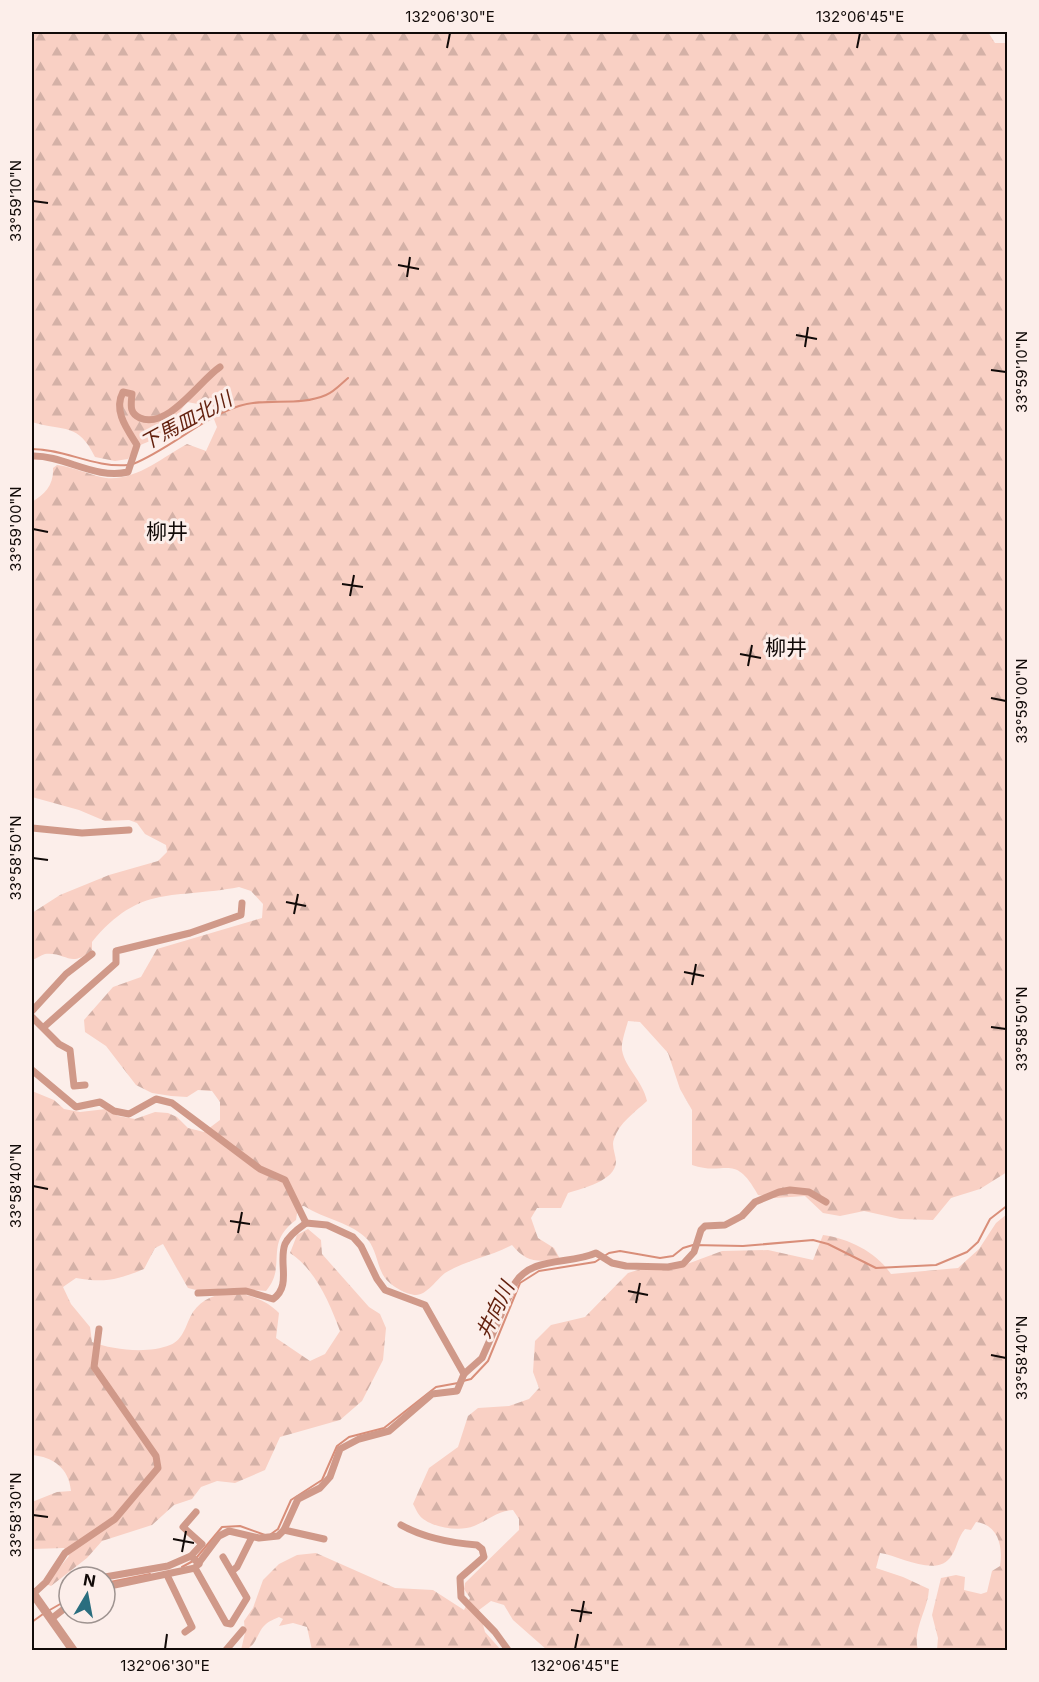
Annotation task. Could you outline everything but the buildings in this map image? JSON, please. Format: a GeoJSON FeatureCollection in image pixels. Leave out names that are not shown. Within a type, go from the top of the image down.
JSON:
{"type":"FeatureCollection","features":[{"type":"Feature","properties":{"kind":"street"},"geometry":{"type":"LineString","coordinates":[[32,456],[98,472],[128,472],[137,445],[124,424],[119,410],[123,392],[132,394],[130,408],[134,414],[142,419],[158,419],[192,395],[211,373],[220,367]]}},
{"type":"Feature","properties":{"kind":"street"},"geometry":{"type":"LineString","coordinates":[[32,828],[82,833],[129,830]]}},
{"type":"Feature","properties":{"kind":"street"},"geometry":{"type":"LineString","coordinates":[[44,1028],[116,963],[116,951],[190,933],[241,915],[242,903]]}},
{"type":"Feature","properties":{"kind":"street"},"geometry":{"type":"LineString","coordinates":[[32,1011],[66,974],[92,954]]}},
{"type":"Feature","properties":{"kind":"street"},"geometry":{"type":"LineString","coordinates":[[32,1017],[59,1044],[72,1053],[74,1086],[85,1085]]}},
{"type":"Feature","properties":{"kind":"street"},"geometry":{"type":"LineString","coordinates":[[32,1070],[69,1105],[76,1107],[100,1102],[114,1111],[129,1114],[156,1099],[172,1103],[260,1169],[285,1180],[306,1223]]}},
{"type":"Feature","properties":{"kind":"street"},"geometry":{"type":"LineString","coordinates":[[117,1585],[167,1575],[195,1561],[223,1532],[240,1532],[252,1537],[270,1539],[284,1530],[298,1499],[320,1488],[330,1477],[340,1449],[359,1439],[389,1431],[432,1394],[457,1392],[463,1377],[482,1358],[522,1272],[542,1264],[576,1260],[596,1253],[603,1258],[626,1266],[668,1267],[683,1264],[690,1258],[701,1230],[705,1226],[725,1225],[746,1214],[755,1202],[778,1192],[790,1190],[809,1192],[826,1203]]}},
{"type":"Feature","properties":{"kind":"street"},"geometry":{"type":"LineString","coordinates":[[198,1293],[246,1291],[273,1299],[283,1287],[285,1244],[306,1223]]}},
{"type":"Feature","properties":{"kind":"street"},"geometry":{"type":"LineString","coordinates":[[306,1223],[327,1225],[352,1237],[361,1246],[385,1290],[425,1305],[463,1377]]}},
{"type":"Feature","properties":{"kind":"street"},"geometry":{"type":"LineString","coordinates":[[73,1650],[32,1593],[46,1582],[65,1553],[115,1519],[158,1468],[156,1456],[94,1367],[99,1329]]}},
{"type":"Feature","properties":{"kind":"street"},"geometry":{"type":"LineString","coordinates":[[196,1512],[183,1527],[202,1544],[195,1561],[226,1623],[231,1624],[247,1598],[223,1557]]}},
{"type":"Feature","properties":{"kind":"street"},"geometry":{"type":"LineString","coordinates":[[401,1525],[431,1537],[462,1545],[477,1545],[482,1549],[484,1557],[460,1578],[461,1596],[495,1632],[508,1650]]}},
{"type":"Feature","properties":{"kind":"street"},"geometry":{"type":"LineString","coordinates":[[284,1530],[324,1539]]}},
{"type":"Feature","properties":{"kind":"street"},"geometry":{"type":"LineString","coordinates":[[232,1571],[237,1567],[252,1537]]}},
{"type":"Feature","properties":{"kind":"street"},"geometry":{"type":"LineString","coordinates":[[117,1575],[195,1561]]}},
{"type":"Feature","properties":{"kind":"street"},"geometry":{"type":"LineString","coordinates":[[167,1575],[192,1627],[185,1632]]}},
{"type":"Feature","properties":{"kind":"street"},"geometry":{"type":"LineString","coordinates":[[51,1619],[57,1614]]}},
{"type":"Feature","properties":{"kind":"street"},"geometry":{"type":"LineString","coordinates":[[226,1650],[243,1630]]}},
{"type":"Feature","properties":{"kind":"green space"},"geometry":{"type":"Polygon","coordinates":[[[32,32],[988,32],[995,43],[1007,43],[1007,1172],[980,1189],[951,1198],[933,1220],[900,1219],[864,1211],[840,1216],[823,1213],[805,1196],[775,1198],[758,1195],[750,1182],[736,1169],[713,1169],[692,1165],[692,1110],[680,1089],[668,1053],[640,1022],[628,1021],[622,1050],[647,1101],[628,1118],[616,1133],[613,1145],[616,1162],[610,1174],[597,1183],[568,1193],[561,1208],[537,1208],[531,1218],[538,1238],[554,1248],[560,1259],[533,1260],[517,1251],[512,1245],[445,1273],[424,1292],[412,1295],[395,1287],[385,1278],[371,1244],[362,1234],[304,1206],[298,1207],[296,1220],[280,1238],[275,1272],[266,1291],[226,1288],[200,1291],[188,1288],[163,1244],[155,1248],[144,1269],[110,1280],[76,1278],[63,1287],[71,1304],[90,1327],[92,1342],[131,1350],[161,1348],[175,1343],[182,1335],[193,1312],[212,1297],[236,1293],[248,1295],[260,1299],[279,1313],[276,1338],[310,1361],[325,1354],[340,1331],[327,1299],[315,1278],[290,1253],[297,1235],[308,1229],[321,1240],[322,1254],[369,1307],[380,1314],[386,1328],[383,1360],[362,1401],[340,1420],[280,1437],[265,1470],[235,1483],[217,1481],[201,1487],[192,1499],[174,1505],[152,1525],[102,1541],[78,1565],[62,1565],[69,1556],[64,1548],[32,1549],[32,1502],[57,1492],[71,1491],[67,1476],[59,1465],[47,1458],[32,1455],[32,1091],[54,1100],[64,1109],[80,1112],[106,1109],[118,1116],[135,1119],[155,1112],[168,1113],[177,1117],[188,1128],[204,1132],[220,1120],[220,1102],[212,1091],[198,1090],[187,1097],[171,1096],[152,1093],[136,1085],[106,1046],[85,1032],[84,1020],[113,987],[141,977],[157,949],[262,918],[263,904],[251,891],[239,887],[159,897],[126,910],[92,942],[92,950],[84,956],[73,959],[45,954],[32,960],[32,913],[60,895],[109,875],[158,861],[167,852],[166,845],[145,834],[137,823],[129,820],[105,821],[79,810],[32,797],[32,502],[48,488],[53,468],[57,465],[106,478],[128,476],[149,467],[187,444],[206,451],[217,427],[209,406],[187,402],[181,410],[183,417],[175,426],[139,446],[128,459],[115,461],[95,457],[83,438],[70,430],[32,422],[32,32]]]}},
{"type":"Feature","properties":{"kind":"green space"},"geometry":{"type":"Polygon","coordinates":[[[1007,1214],[1007,1650],[937,1650],[938,1638],[932,1615],[941,1578],[956,1575],[965,1577],[964,1590],[981,1594],[987,1592],[992,1571],[1000,1566],[1001,1552],[998,1538],[990,1527],[976,1522],[971,1530],[965,1529],[962,1533],[952,1555],[946,1562],[938,1565],[919,1564],[880,1553],[876,1568],[929,1589],[917,1635],[918,1650],[547,1650],[513,1620],[504,1605],[491,1601],[479,1610],[485,1632],[501,1650],[312,1650],[307,1627],[293,1623],[279,1626],[283,1619],[279,1617],[263,1627],[250,1647],[241,1650],[245,1633],[244,1621],[253,1608],[263,1580],[279,1564],[297,1555],[316,1553],[395,1588],[433,1590],[464,1610],[470,1598],[464,1589],[465,1583],[519,1530],[519,1519],[513,1510],[507,1511],[474,1526],[461,1529],[438,1526],[425,1520],[413,1504],[429,1468],[458,1447],[468,1416],[478,1408],[509,1406],[529,1399],[539,1388],[533,1372],[535,1341],[551,1325],[585,1317],[628,1273],[641,1269],[671,1270],[722,1251],[768,1250],[813,1260],[823,1235],[852,1243],[870,1253],[891,1274],[958,1268],[979,1249],[996,1223],[1007,1214]]]}},
{"type":"Feature","properties":{"kind":"green space"},"geometry":{"type":"Polygon","coordinates":[[[57,1571],[57,1581],[51,1586],[46,1584],[57,1571]]]}},
{"type":"Feature","properties":{"kind":"waterway","name":"下馬皿北川"},"geometry":{"type":"LineString","coordinates":[[133,464],[147,458],[211,418],[239,406],[260,402],[315,399],[332,392],[348,378]]}},
{"type":"Feature","properties":{"kind":"waterway","name":"下馬皿北川"},"geometry":{"type":"LineString","coordinates":[[32,449],[56,452],[103,464],[128,465]]}},
{"type":"Feature","properties":{"kind":"waterway","name":"井向川"},"geometry":{"type":"LineString","coordinates":[[463,1381],[471,1379],[488,1361],[520,1283],[539,1271],[595,1262],[609,1253],[620,1251],[660,1258],[673,1256],[683,1248],[693,1245],[743,1246],[813,1240],[828,1244],[876,1268],[936,1265],[967,1252],[978,1242],[990,1219],[1008,1205]]}},
{"type":"Feature","properties":{"kind":"waterway","name":"井向川"},"geometry":{"type":"LineString","coordinates":[[271,1534],[278,1529],[291,1500],[322,1480],[337,1446],[349,1437],[384,1428],[436,1387],[458,1383]]}},
{"type":"Feature","properties":{"kind":"waterway","name":"井向川"},"geometry":{"type":"LineString","coordinates":[[197,1557],[222,1527],[240,1526],[265,1535]]}},
{"type":"Feature","properties":{"kind":"waterway","name":"井向川"},"geometry":{"type":"LineString","coordinates":[[182,1567],[193,1561]]}},
{"type":"Feature","properties":{"kind":"waterway","name":"井向川"},"geometry":{"type":"LineString","coordinates":[[117,1581],[150,1574]]}},
{"type":"Feature","properties":{"kind":"waterway","name":"井向川"},"geometry":{"type":"LineString","coordinates":[[48,1611],[57,1606]]}},
{"type":"Feature","properties":{"kind":"waterway","name":"井向川"},"geometry":{"type":"LineString","coordinates":[[32,1622],[43,1614]]}},
{"type":"Feature","properties":{"kind":"district","name":"柳井"},"geometry":{"type":"Point","coordinates":[167,532]}},
{"type":"Feature","properties":{"kind":"district","name":"柳井"},"geometry":{"type":"Point","coordinates":[786,648]}}]}
